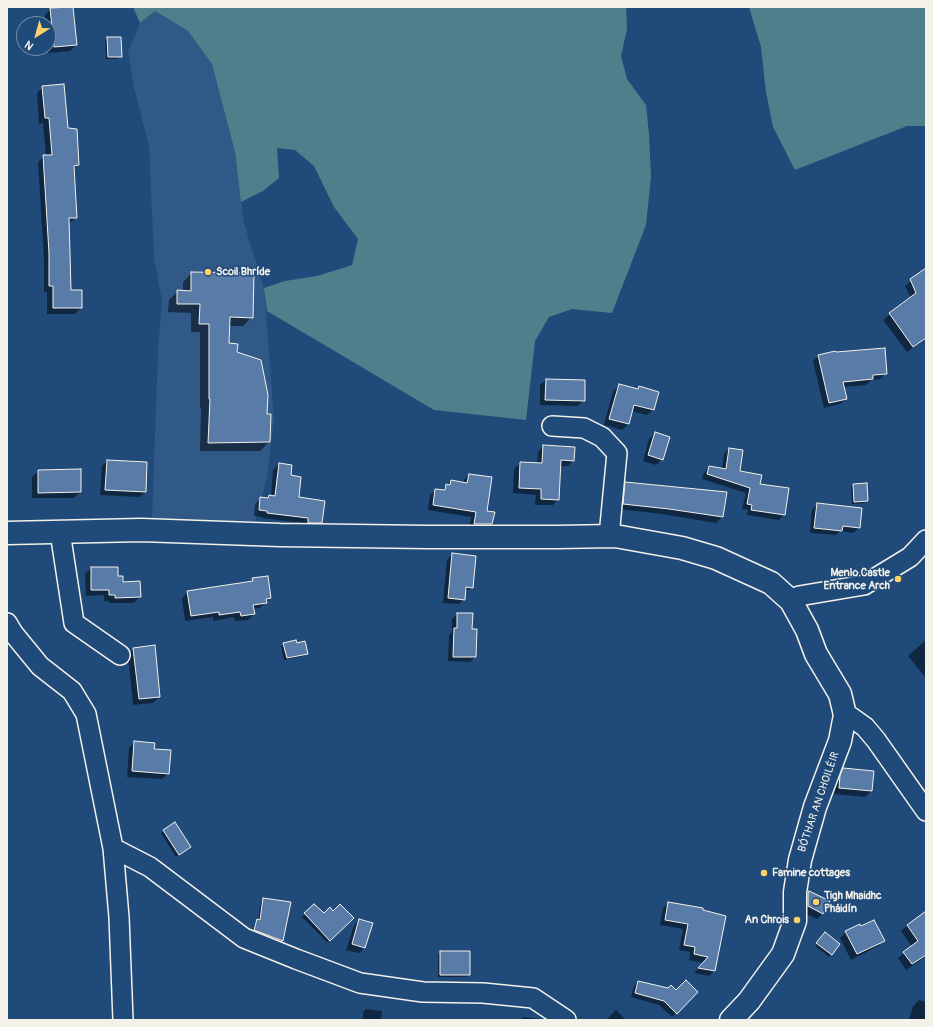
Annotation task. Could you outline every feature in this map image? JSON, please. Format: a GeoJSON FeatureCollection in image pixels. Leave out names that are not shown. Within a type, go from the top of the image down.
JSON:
{"type":"FeatureCollection","features":[{"type":"Feature","properties":{"kind":"street"},"geometry":{"type":"LineString","coordinates":[[552,426],[584,428],[602,437],[617,453],[609,536]]}},
{"type":"Feature","properties":{"kind":"street","name":"BÓTHAR AN CHOILÉIR"},"geometry":{"type":"LineString","coordinates":[[7,533],[141,530],[280,535],[427,537],[609,536],[682,548],[716,558],[771,583],[791,601],[807,630],[816,654],[840,694],[846,715],[840,741],[815,807],[800,860],[794,892],[795,921],[783,954],[734,1019]]}},
{"type":"Feature","properties":{"kind":"street"},"geometry":{"type":"LineString","coordinates":[[60,532],[74,623],[120,655]]}},
{"type":"Feature","properties":{"kind":"street"},"geometry":{"type":"LineString","coordinates":[[791,601],[798,596],[864,585],[910,557],[926,540]]}},
{"type":"Feature","properties":{"kind":"street"},"geometry":{"type":"LineString","coordinates":[[7,623],[13,633],[40,666],[72,691],[86,714],[113,848],[119,918],[123,1020]]}},
{"type":"Feature","properties":{"kind":"street"},"geometry":{"type":"LineString","coordinates":[[846,715],[852,717],[865,727],[876,740],[926,811]]}},
{"type":"Feature","properties":{"kind":"street"},"geometry":{"type":"LineString","coordinates":[[113,848],[150,867],[244,938],[296,959],[360,983],[423,992],[483,993],[533,998],[566,1020]]}},
{"type":"Feature","properties":{"kind":"shaded area","name":"Scoil Bhríde"},"geometry":{"type":"Polygon","coordinates":[[[155,11],[188,31],[212,64],[235,152],[244,223],[264,288],[274,418],[267,478],[255,521],[152,520],[158,351],[162,301],[154,257],[149,146],[134,88],[128,52],[140,23],[155,11]]]}},
{"type":"Feature","properties":{"kind":"green space"},"geometry":{"type":"Polygon","coordinates":[[[133,7],[626,7],[627,29],[621,56],[627,79],[646,105],[649,134],[651,176],[646,225],[612,313],[572,309],[549,317],[535,341],[526,420],[434,410],[267,311],[264,288],[285,281],[317,276],[352,265],[358,239],[334,207],[314,166],[295,150],[277,148],[279,178],[263,191],[241,202],[235,152],[212,64],[188,31],[155,11],[140,23],[133,7]]]}},
{"type":"Feature","properties":{"kind":"green space"},"geometry":{"type":"Polygon","coordinates":[[[749,7],[926,7],[926,126],[907,126],[795,170],[773,127],[766,92],[761,47],[749,7]]]}},
{"type":"Feature","properties":{"kind":"building"},"geometry":{"type":"Polygon","coordinates":[[[73,7],[77,45],[56,47],[56,16],[51,16],[50,8],[73,7]]]}},
{"type":"Feature","properties":{"kind":"building"},"geometry":{"type":"Polygon","coordinates":[[[107,37],[121,37],[122,57],[108,57],[107,37]]]}},
{"type":"Feature","properties":{"kind":"building"},"geometry":{"type":"Polygon","coordinates":[[[64,84],[68,128],[77,129],[79,165],[74,166],[77,218],[69,218],[71,290],[82,290],[82,308],[53,308],[53,286],[49,286],[49,253],[43,155],[52,155],[49,118],[45,118],[42,86],[64,84]]]}},
{"type":"Feature","properties":{"kind":"building"},"geometry":{"type":"Polygon","coordinates":[[[926,268],[926,338],[913,347],[889,313],[916,293],[910,279],[926,268]]]}},
{"type":"Feature","properties":{"kind":"building"},"geometry":{"type":"Polygon","coordinates":[[[191,272],[254,273],[253,318],[230,317],[229,343],[238,344],[237,352],[261,360],[268,395],[267,414],[271,414],[270,442],[208,443],[210,399],[209,324],[199,324],[200,304],[177,304],[177,290],[191,291],[191,272]]]}},
{"type":"Feature","properties":{"kind":"building"},"geometry":{"type":"Polygon","coordinates":[[[885,348],[887,374],[873,375],[873,379],[843,382],[847,399],[829,403],[818,355],[835,351],[885,348]]]}},
{"type":"Feature","properties":{"kind":"building"},"geometry":{"type":"Polygon","coordinates":[[[546,379],[585,380],[585,401],[545,400],[546,379]]]}},
{"type":"Feature","properties":{"kind":"building"},"geometry":{"type":"Polygon","coordinates":[[[619,384],[638,389],[639,386],[659,392],[654,410],[634,405],[629,424],[609,419],[619,384]]]}},
{"type":"Feature","properties":{"kind":"building"},"geometry":{"type":"Polygon","coordinates":[[[655,432],[670,437],[663,460],[648,455],[655,432]]]}},
{"type":"Feature","properties":{"kind":"building"},"geometry":{"type":"Polygon","coordinates":[[[543,445],[575,447],[574,461],[561,460],[559,500],[541,499],[541,489],[519,488],[520,462],[542,463],[543,445]]]}},
{"type":"Feature","properties":{"kind":"building"},"geometry":{"type":"Polygon","coordinates":[[[729,448],[743,450],[740,471],[762,475],[760,484],[789,488],[785,515],[751,510],[752,505],[747,504],[750,488],[707,474],[709,466],[726,469],[729,448]]]}},
{"type":"Feature","properties":{"kind":"building"},"geometry":{"type":"Polygon","coordinates":[[[107,460],[147,462],[146,492],[105,490],[107,460]]]}},
{"type":"Feature","properties":{"kind":"building"},"geometry":{"type":"Polygon","coordinates":[[[279,463],[292,465],[291,475],[301,477],[299,497],[325,501],[322,523],[308,523],[308,518],[267,513],[267,511],[259,510],[260,497],[268,498],[269,495],[275,496],[279,463]]]}},
{"type":"Feature","properties":{"kind":"building"},"geometry":{"type":"Polygon","coordinates":[[[81,469],[81,492],[38,493],[38,470],[81,469]]]}},
{"type":"Feature","properties":{"kind":"building"},"geometry":{"type":"Polygon","coordinates":[[[469,474],[492,477],[487,511],[495,512],[492,524],[474,524],[476,512],[433,505],[435,489],[445,490],[446,484],[450,485],[451,480],[467,483],[469,474]]]}},
{"type":"Feature","properties":{"kind":"building"},"geometry":{"type":"Polygon","coordinates":[[[625,482],[727,492],[723,517],[623,504],[625,482]]]}},
{"type":"Feature","properties":{"kind":"building"},"geometry":{"type":"Polygon","coordinates":[[[867,483],[868,501],[854,502],[853,484],[867,483]]]}},
{"type":"Feature","properties":{"kind":"building"},"geometry":{"type":"Polygon","coordinates":[[[817,503],[862,508],[860,528],[843,526],[842,531],[814,528],[817,503]]]}},
{"type":"Feature","properties":{"kind":"building"},"geometry":{"type":"Polygon","coordinates":[[[452,553],[476,556],[473,588],[466,587],[465,600],[448,598],[452,553]]]}},
{"type":"Feature","properties":{"kind":"building"},"geometry":{"type":"Polygon","coordinates":[[[91,567],[118,567],[118,576],[123,576],[123,582],[140,581],[141,597],[115,598],[115,595],[109,595],[109,590],[91,590],[91,567]]]}},
{"type":"Feature","properties":{"kind":"building"},"geometry":{"type":"Polygon","coordinates":[[[268,576],[271,598],[266,599],[267,603],[253,605],[255,614],[241,616],[240,612],[219,615],[219,612],[191,616],[187,591],[253,581],[252,578],[268,576]]]}},
{"type":"Feature","properties":{"kind":"building"},"geometry":{"type":"Polygon","coordinates":[[[457,613],[473,613],[472,629],[477,629],[476,657],[453,657],[454,628],[457,628],[457,613]]]}},
{"type":"Feature","properties":{"kind":"building"},"geometry":{"type":"Polygon","coordinates":[[[296,640],[297,643],[305,641],[308,654],[287,658],[283,643],[296,640]]]}},
{"type":"Feature","properties":{"kind":"building"},"geometry":{"type":"Polygon","coordinates":[[[155,645],[160,697],[139,699],[133,648],[155,645]]]}},
{"type":"Feature","properties":{"kind":"building"},"geometry":{"type":"Polygon","coordinates":[[[134,741],[155,743],[154,749],[171,750],[169,774],[132,771],[134,741]]]}},
{"type":"Feature","properties":{"kind":"building"},"geometry":{"type":"Polygon","coordinates":[[[843,768],[874,771],[872,791],[839,788],[840,775],[843,768]]]}},
{"type":"Feature","properties":{"kind":"building"},"geometry":{"type":"Polygon","coordinates":[[[175,822],[191,847],[179,855],[163,830],[175,822]]]}},
{"type":"Feature","properties":{"kind":"building","name":"Tigh Mhaidhc Pháidín"},"geometry":{"type":"Polygon","coordinates":[[[809,891],[830,901],[823,914],[808,906],[809,891]]]}},
{"type":"Feature","properties":{"kind":"building"},"geometry":{"type":"Polygon","coordinates":[[[263,898],[291,902],[283,941],[254,930],[257,919],[260,920],[263,898]]]}},
{"type":"Feature","properties":{"kind":"building"},"geometry":{"type":"Polygon","coordinates":[[[668,902],[703,908],[703,910],[726,916],[715,971],[698,968],[708,957],[694,954],[695,947],[684,945],[688,924],[665,920],[668,902]]]}},
{"type":"Feature","properties":{"kind":"building"},"geometry":{"type":"Polygon","coordinates":[[[314,904],[324,913],[330,907],[333,911],[340,904],[354,918],[330,941],[304,913],[314,904]]]}},
{"type":"Feature","properties":{"kind":"building"},"geometry":{"type":"Polygon","coordinates":[[[926,911],[926,955],[912,964],[903,952],[918,941],[907,925],[926,911]]]}},
{"type":"Feature","properties":{"kind":"building"},"geometry":{"type":"Polygon","coordinates":[[[359,919],[373,923],[365,948],[352,944],[359,919]]]}},
{"type":"Feature","properties":{"kind":"building"},"geometry":{"type":"Polygon","coordinates":[[[874,920],[885,941],[857,954],[845,931],[860,924],[861,926],[874,920]]]}},
{"type":"Feature","properties":{"kind":"building"},"geometry":{"type":"Polygon","coordinates":[[[825,932],[840,944],[832,955],[816,943],[825,932]]]}},
{"type":"Feature","properties":{"kind":"building"},"geometry":{"type":"Polygon","coordinates":[[[440,951],[470,951],[470,975],[440,975],[440,951]]]}},
{"type":"Feature","properties":{"kind":"building"},"geometry":{"type":"Polygon","coordinates":[[[686,980],[698,992],[677,1014],[664,1001],[635,993],[638,981],[668,988],[671,985],[676,990],[686,980]]]}},
{"type":"Feature","properties":{"kind":"place","name":"Scoil Bhríde"},"geometry":{"type":"Point","coordinates":[208,272]}},
{"type":"Feature","properties":{"kind":"place","name":"Menlo Castle Entrance Arch"},"geometry":{"type":"Point","coordinates":[898,579]}},
{"type":"Feature","properties":{"kind":"place","name":"Famine cottages"},"geometry":{"type":"Point","coordinates":[764,873]}},
{"type":"Feature","properties":{"kind":"place","name":"Tigh Mhaidhc Pháidín"},"geometry":{"type":"Point","coordinates":[816,902]}},
{"type":"Feature","properties":{"kind":"place","name":"An Chrois"},"geometry":{"type":"Point","coordinates":[797,920]}}]}
